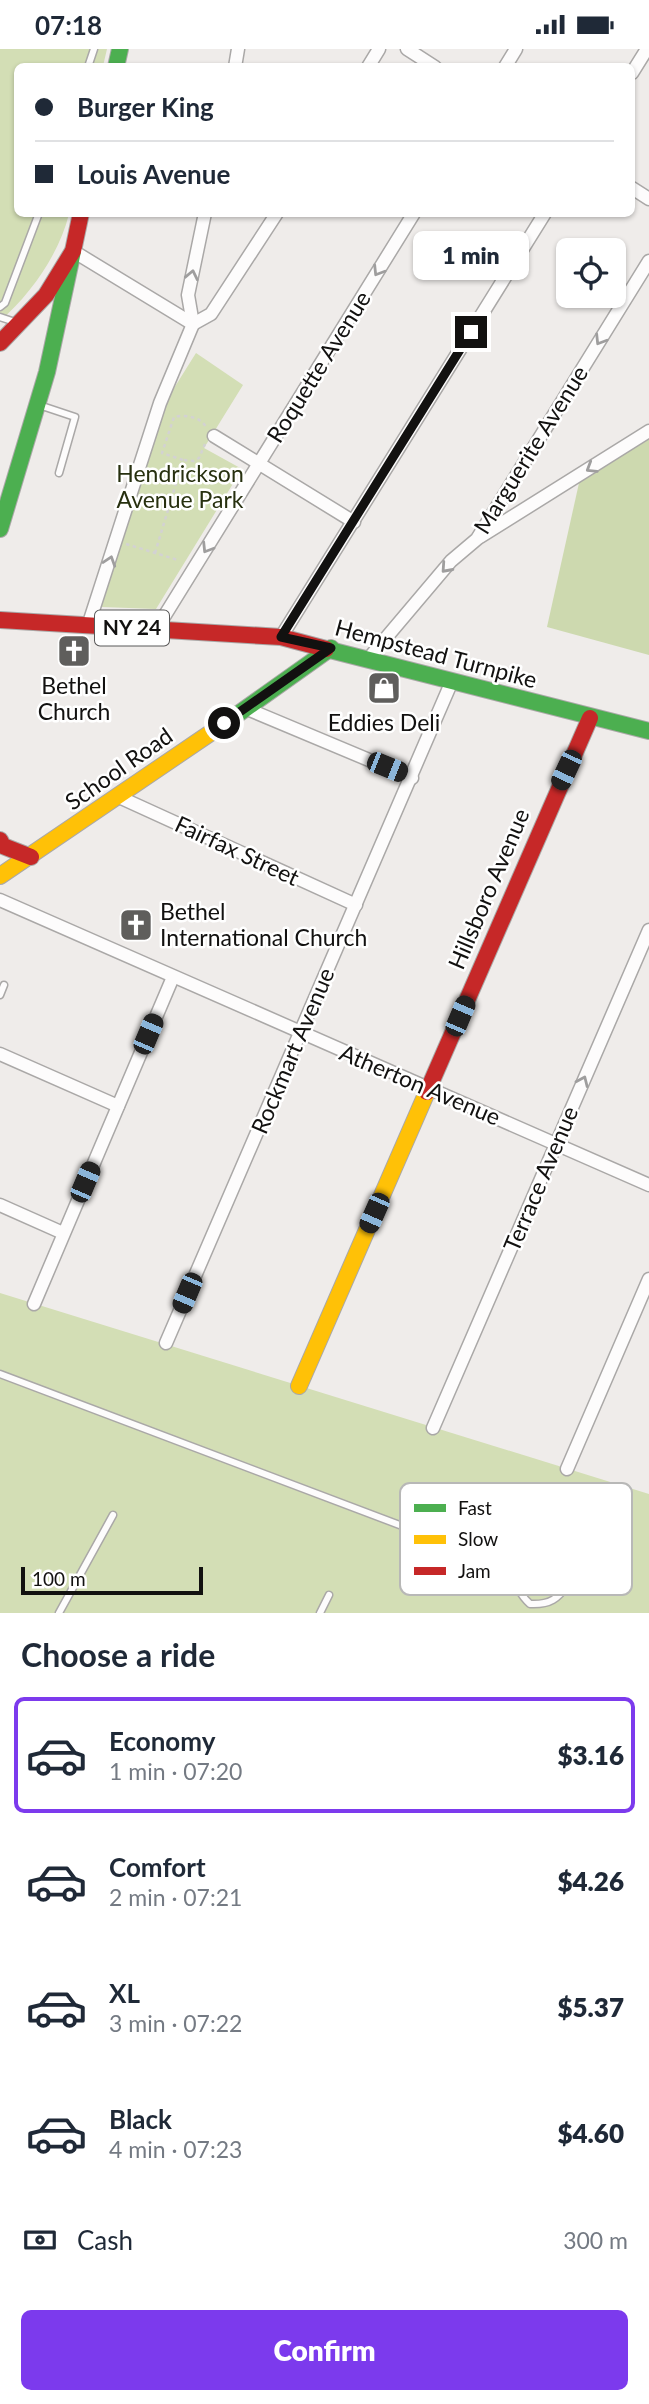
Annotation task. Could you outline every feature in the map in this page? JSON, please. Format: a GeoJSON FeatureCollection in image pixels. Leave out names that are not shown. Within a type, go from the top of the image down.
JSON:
{"type":"FeatureCollection","features":[{"type":"Feature","properties":{"kind":"main road"},"geometry":{"type":"LineString","coordinates":[[0,529],[59,326],[81,217]]}},
{"type":"Feature","properties":{"kind":"main road"},"geometry":{"type":"LineString","coordinates":[[0,344],[46,295],[73,251]]}},
{"type":"Feature","properties":{"kind":"main road","name":"Hempstead Turnpike"},"geometry":{"type":"LineString","coordinates":[[0,620],[281,637],[649,731]]}},
{"type":"Feature","properties":{"kind":"main road","name":"School Road"},"geometry":{"type":"LineString","coordinates":[[0,876],[119,797],[331,648]]}},
{"type":"Feature","properties":{"kind":"main road","name":"Hillsboro Avenue"},"geometry":{"type":"LineString","coordinates":[[299,1386],[590,718]]}},
{"type":"Feature","properties":{"kind":"main road"},"geometry":{"type":"LineString","coordinates":[[0,840],[3,846],[30,857]]}},
{"type":"Feature","properties":{"kind":"street"},"geometry":{"type":"LineString","coordinates":[[236,59],[244,49]]}},
{"type":"Feature","properties":{"kind":"street"},"geometry":{"type":"LineString","coordinates":[[407,49],[429,63]]}},
{"type":"Feature","properties":{"kind":"street"},"geometry":{"type":"LineString","coordinates":[[635,68],[647,49]]}},
{"type":"Feature","properties":{"kind":"street"},"geometry":{"type":"LineString","coordinates":[[88,626],[160,403],[193,324],[188,295],[204,217]]}},
{"type":"Feature","properties":{"kind":"street"},"geometry":{"type":"LineString","coordinates":[[193,324],[211,314],[274,217]]}},
{"type":"Feature","properties":{"kind":"street","name":"Roquette Avenue"},"geometry":{"type":"LineString","coordinates":[[157,628],[412,217]]}},
{"type":"Feature","properties":{"kind":"street"},"geometry":{"type":"LineString","coordinates":[[281,637],[543,217]]}},
{"type":"Feature","properties":{"kind":"street"},"geometry":{"type":"LineString","coordinates":[[73,251],[193,324]]}},
{"type":"Feature","properties":{"kind":"street","name":"Marguerite Avenue"},"geometry":{"type":"LineString","coordinates":[[369,658],[451,561],[477,539],[649,261]]}},
{"type":"Feature","properties":{"kind":"street"},"geometry":{"type":"LineString","coordinates":[[477,539],[649,431]]}},
{"type":"Feature","properties":{"kind":"street"},"geometry":{"type":"LineString","coordinates":[[208,437],[259,463],[354,522]]}},
{"type":"Feature","properties":{"kind":"street","name":"Rockmart Avenue"},"geometry":{"type":"LineString","coordinates":[[166,1343],[452,681]]}},
{"type":"Feature","properties":{"kind":"street"},"geometry":{"type":"LineString","coordinates":[[245,708],[412,778]]}},
{"type":"Feature","properties":{"kind":"street","name":"Fairfax Street"},"geometry":{"type":"LineString","coordinates":[[119,797],[356,905]]}},
{"type":"Feature","properties":{"kind":"street","name":"Atherton Avenue"},"geometry":{"type":"LineString","coordinates":[[0,900],[649,1185]]}},
{"type":"Feature","properties":{"kind":"street","name":"Terrace Avenue"},"geometry":{"type":"LineString","coordinates":[[433,1428],[649,930]]}},
{"type":"Feature","properties":{"kind":"street"},"geometry":{"type":"LineString","coordinates":[[34,1304],[173,977]]}},
{"type":"Feature","properties":{"kind":"street"},"geometry":{"type":"LineString","coordinates":[[0,1054],[118,1106]]}},
{"type":"Feature","properties":{"kind":"street"},"geometry":{"type":"LineString","coordinates":[[0,1205],[63,1233]]}},
{"type":"Feature","properties":{"kind":"street"},"geometry":{"type":"LineString","coordinates":[[567,1469],[649,1279]]}},
{"type":"Feature","properties":{"kind":"lane"},"geometry":{"type":"LineString","coordinates":[[0,307],[5,303],[37,217]]}},
{"type":"Feature","properties":{"kind":"lane"},"geometry":{"type":"LineString","coordinates":[[0,317],[20,324]]}},
{"type":"Feature","properties":{"kind":"lane"},"geometry":{"type":"LineString","coordinates":[[37,404],[75,417],[59,473]]}},
{"type":"Feature","properties":{"kind":"lane"},"geometry":{"type":"LineString","coordinates":[[0,995],[4,985]]}},
{"type":"Feature","properties":{"kind":"lane"},"geometry":{"type":"LineString","coordinates":[[0,1374],[400,1525]]}},
{"type":"Feature","properties":{"kind":"lane"},"geometry":{"type":"LineString","coordinates":[[59,1613],[113,1515]]}},
{"type":"Feature","properties":{"kind":"lane"},"geometry":{"type":"LineString","coordinates":[[320,1613],[329,1595]]}},
{"type":"Feature","properties":{"kind":"lane"},"geometry":{"type":"LineString","coordinates":[[520,1595],[530,1604],[548,1605],[561,1595]]}},
{"type":"Feature","properties":{"kind":"path"},"geometry":{"type":"LineString","coordinates":[[181,415],[206,424],[208,437],[199,458],[194,461],[183,460],[162,453],[174,417],[181,415]]}},
{"type":"Feature","properties":{"kind":"path"},"geometry":{"type":"LineString","coordinates":[[155,553],[183,460]]}},
{"type":"Feature","properties":{"kind":"path"},"geometry":{"type":"LineString","coordinates":[[116,541],[178,560]]}},
{"type":"Feature","properties":{"kind":"green space"},"geometry":{"type":"Polygon","coordinates":[[[0,49],[107,49],[104,63],[14,63],[14,217],[68,217],[51,258],[33,286],[0,321],[0,49]]]}},
{"type":"Feature","properties":{"kind":"green space","name":"Hendrickson Avenue Park"},"geometry":{"type":"Polygon","coordinates":[[[196,353],[243,385],[204,448],[242,469],[156,609],[102,607],[97,597],[159,412],[196,353]]]}},
{"type":"Feature","properties":{"kind":"green space"},"geometry":{"type":"Polygon","coordinates":[[[649,432],[649,655],[547,627],[581,474],[649,432]]]}},
{"type":"Feature","properties":{"kind":"green space"},"geometry":{"type":"Polygon","coordinates":[[[0,1293],[613,1483],[400,1483],[400,1595],[632,1595],[632,1489],[649,1494],[649,1613],[0,1613],[0,1293]]]}},
{"type":"Feature","properties":{"kind":"traffic: fast"},"geometry":{"type":"LineString","coordinates":[[117,63],[120,49]]}},
{"type":"Feature","properties":{"kind":"traffic: fast"},"geometry":{"type":"LineString","coordinates":[[0,529],[47,372],[73,251]]}},
{"type":"Feature","properties":{"kind":"traffic: fast"},"geometry":{"type":"LineString","coordinates":[[231,719],[331,648]]}},
{"type":"Feature","properties":{"kind":"traffic: fast"},"geometry":{"type":"LineString","coordinates":[[326,649],[649,731]]}},
{"type":"Feature","properties":{"kind":"traffic: slow"},"geometry":{"type":"LineString","coordinates":[[0,876],[231,719]]}},
{"type":"Feature","properties":{"kind":"traffic: slow"},"geometry":{"type":"LineString","coordinates":[[299,1386],[427,1092]]}},
{"type":"Feature","properties":{"kind":"traffic: jam"},"geometry":{"type":"LineString","coordinates":[[0,343],[46,295],[73,251],[80,217]]}},
{"type":"Feature","properties":{"kind":"traffic: jam"},"geometry":{"type":"LineString","coordinates":[[0,620],[281,637],[326,649]]}},
{"type":"Feature","properties":{"kind":"traffic: jam"},"geometry":{"type":"LineString","coordinates":[[427,1092],[590,718]]}},
{"type":"Feature","properties":{"kind":"traffic: jam"},"geometry":{"type":"LineString","coordinates":[[0,840],[3,846],[31,857]]}},
{"type":"Feature","properties":{"kind":"place","name":"Bethel Church"},"geometry":{"type":"Point","coordinates":[74,651]}},
{"type":"Feature","properties":{"kind":"place","name":"Eddies Deli"},"geometry":{"type":"Point","coordinates":[384,688]}},
{"type":"Feature","properties":{"kind":"place","name":"Bethel International Church"},"geometry":{"type":"Point","coordinates":[136,925]}},
{"type":"Feature","properties":{"kind":"route"},"geometry":{"type":"LineString","coordinates":[[224,723],[331,648],[281,637],[471,332]]}}]}
